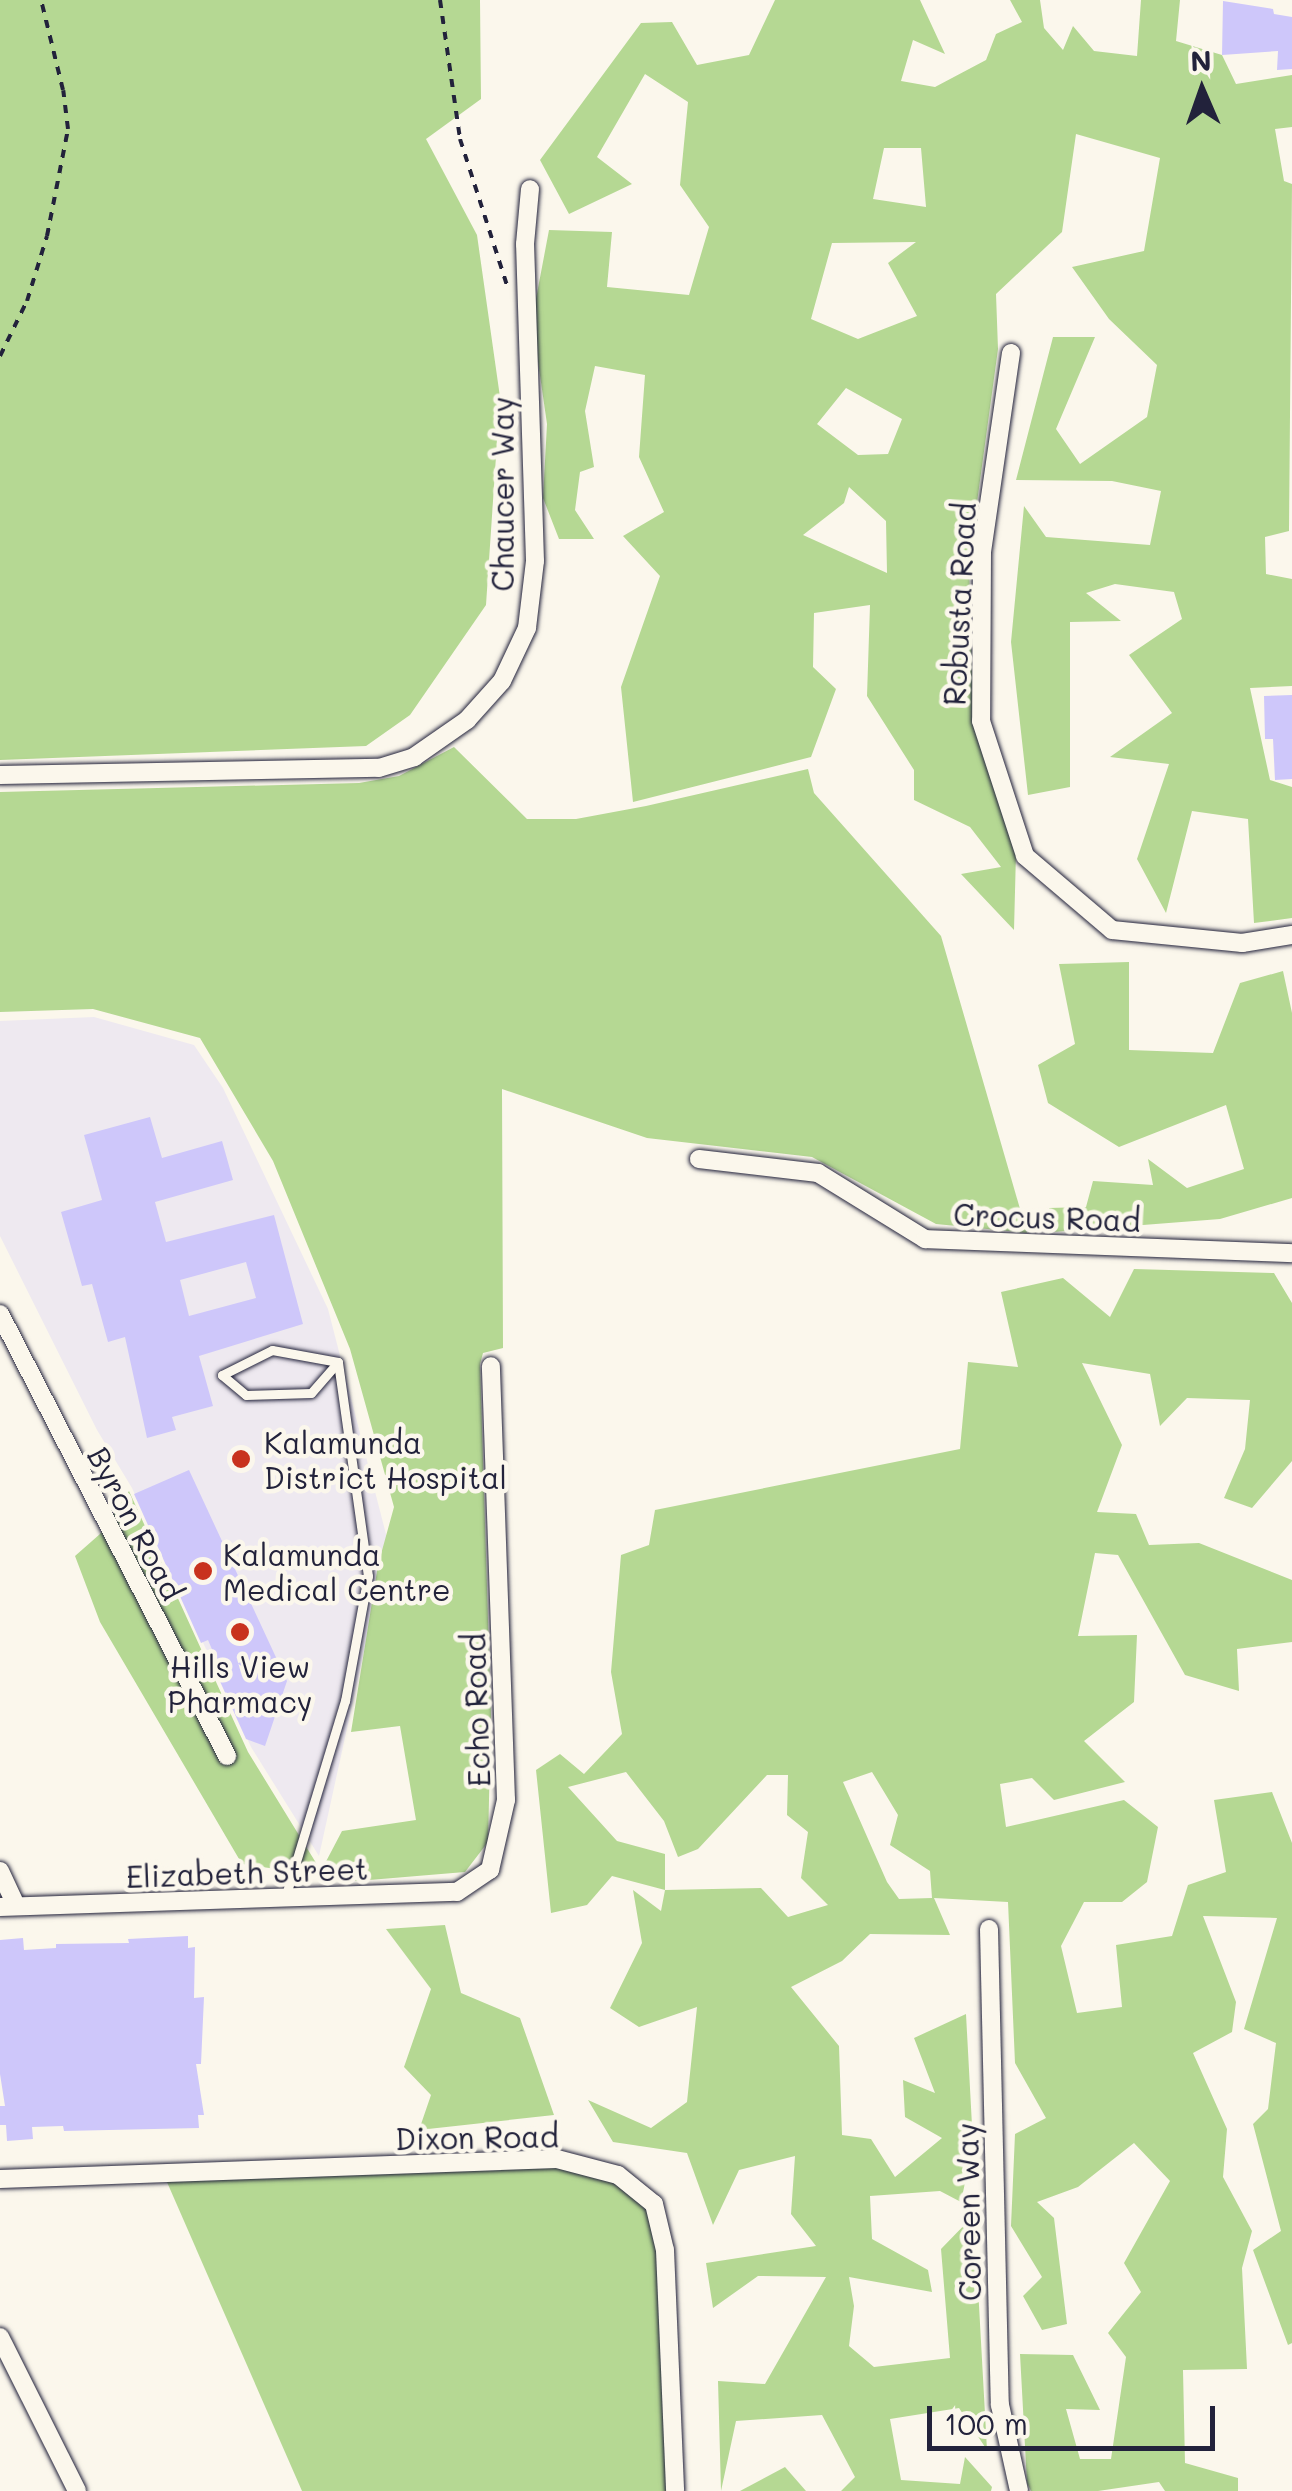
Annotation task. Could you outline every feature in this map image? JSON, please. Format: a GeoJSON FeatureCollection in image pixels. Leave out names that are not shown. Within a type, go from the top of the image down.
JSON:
{"type":"FeatureCollection","features":[{"type":"Feature","properties":{"kind":"street","name":"Chaucer Way"},"geometry":{"type":"LineString","coordinates":[[0,775],[379,768],[414,757],[468,720],[502,681],[527,628],[535,561],[525,244],[530,189]]}},
{"type":"Feature","properties":{"kind":"street","name":"Robusta Road"},"geometry":{"type":"LineString","coordinates":[[1011,353],[982,552],[981,721],[1026,856],[1112,930],[1242,944],[1292,935]]}},
{"type":"Feature","properties":{"kind":"street","name":"Crocus Road"},"geometry":{"type":"LineString","coordinates":[[699,1159],[818,1173],[925,1239],[1292,1253]]}},
{"type":"Feature","properties":{"kind":"street","name":"Byron Road"},"geometry":{"type":"LineString","coordinates":[[0,1314],[227,1756]]}},
{"type":"Feature","properties":{"kind":"street","name":"Echo Road"},"geometry":{"type":"LineString","coordinates":[[490,1870],[506,1800],[491,1366]]}},
{"type":"Feature","properties":{"kind":"street"},"geometry":{"type":"LineString","coordinates":[[0,1870],[8,1906]]}},
{"type":"Feature","properties":{"kind":"street","name":"Elizabeth Street"},"geometry":{"type":"LineString","coordinates":[[8,1906],[457,1892],[490,1870]]}},
{"type":"Feature","properties":{"kind":"street","name":"Coreen Way"},"geometry":{"type":"LineString","coordinates":[[989,1929],[1000,2405],[1019,2491]]}},
{"type":"Feature","properties":{"kind":"street","name":"Dixon Road"},"geometry":{"type":"LineString","coordinates":[[0,2178],[557,2159],[618,2175],[654,2204],[665,2250],[675,2491]]}},
{"type":"Feature","properties":{"kind":"street"},"geometry":{"type":"LineString","coordinates":[[0,2337],[76,2491]]}},
{"type":"Feature","properties":{"kind":"lane"},"geometry":{"type":"LineString","coordinates":[[272,1350],[338,1362],[311,1393],[246,1395],[222,1375],[272,1350]]}},
{"type":"Feature","properties":{"kind":"lane"},"geometry":{"type":"LineString","coordinates":[[284,1900],[345,1702],[368,1576],[338,1362]]}},
{"type":"Feature","properties":{"kind":"path"},"geometry":{"type":"LineString","coordinates":[[0,356],[27,300],[47,236],[68,128],[64,90],[41,0]]}},
{"type":"Feature","properties":{"kind":"path"},"geometry":{"type":"LineString","coordinates":[[440,0],[460,139],[512,300]]}},
{"type":"Feature","properties":{"kind":"shaded area","name":"Kalamunda District Hospital"},"geometry":{"type":"Polygon","coordinates":[[[94,1017],[194,1045],[223,1088],[328,1309],[388,1542],[319,1856],[251,1747],[132,1488],[97,1430],[0,1236],[0,1021],[94,1017]]]}},
{"type":"Feature","properties":{"kind":"green space"},"geometry":{"type":"Polygon","coordinates":[[[0,0],[480,0],[481,99],[426,139],[477,235],[500,397],[486,605],[410,715],[366,746],[0,760],[0,0]]]}},
{"type":"Feature","properties":{"kind":"green space"},"geometry":{"type":"Polygon","coordinates":[[[775,0],[920,0],[945,54],[913,40],[901,81],[935,87],[986,60],[996,34],[1022,22],[1010,0],[1040,0],[1044,28],[1063,50],[1073,26],[1094,51],[1137,56],[1141,0],[1180,0],[1176,41],[1222,55],[1236,84],[1292,75],[1292,127],[1275,129],[1284,181],[1292,184],[1289,531],[1265,537],[1266,574],[1292,579],[1292,686],[1250,688],[1270,780],[1292,787],[1292,918],[1254,923],[1248,819],[1192,811],[1166,913],[1137,859],[1169,764],[1110,757],[1172,713],[1129,655],[1182,619],[1174,592],[1115,584],[1086,593],[1121,621],[1070,622],[1070,787],[1028,795],[1011,642],[1024,506],[1046,537],[1150,545],[1161,491],[1112,481],[1016,480],[1053,337],[1095,337],[1056,429],[1080,464],[1147,417],[1157,365],[1109,319],[1072,267],[1144,251],[1160,158],[1076,134],[1062,232],[996,294],[998,349],[969,561],[973,711],[1016,853],[1014,930],[961,874],[1001,867],[970,827],[914,800],[914,770],[867,696],[870,605],[814,613],[813,667],[836,689],[811,757],[633,802],[621,687],[660,576],[623,536],[664,512],[639,457],[645,375],[595,366],[585,411],[594,467],[580,472],[575,510],[594,539],[559,539],[543,498],[547,424],[532,320],[549,230],[612,232],[607,287],[689,295],[709,227],[680,185],[688,102],[645,74],[597,157],[632,184],[569,214],[540,160],[641,23],[672,22],[697,65],[749,55],[775,0]],[[884,148],[873,199],[926,207],[921,148],[884,148]],[[916,242],[832,243],[811,319],[858,339],[917,316],[888,263],[916,242]],[[846,388],[817,424],[858,455],[888,454],[902,419],[846,388]],[[849,487],[844,503],[803,535],[887,573],[886,521],[849,487]]]}},
{"type":"Feature","properties":{"kind":"green space"},"geometry":{"type":"Polygon","coordinates":[[[454,747],[527,819],[576,819],[808,769],[814,793],[941,936],[1027,1233],[936,1224],[812,1157],[647,1138],[502,1089],[503,1348],[483,1353],[480,1364],[491,1715],[488,1842],[465,1872],[357,1881],[242,1864],[100,1622],[75,1556],[100,1534],[129,1491],[248,1752],[321,1871],[342,1831],[416,1820],[400,1726],[351,1732],[378,1565],[394,1507],[350,1349],[273,1161],[200,1038],[93,1009],[0,1012],[0,792],[359,783],[399,776],[454,747]]]}},
{"type":"Feature","properties":{"kind":"green space"},"geometry":{"type":"Polygon","coordinates":[[[1129,962],[1129,1050],[1213,1053],[1240,983],[1283,971],[1292,1013],[1292,1198],[1220,1219],[1053,1232],[1049,1208],[1086,1207],[1093,1181],[1153,1185],[1148,1159],[1187,1188],[1244,1169],[1226,1105],[1119,1147],[1048,1103],[1038,1065],[1075,1044],[1059,964],[1129,962]]]}},
{"type":"Feature","properties":{"kind":"green space"},"geometry":{"type":"Polygon","coordinates":[[[1134,1269],[1274,1273],[1292,1303],[1292,1461],[1252,1508],[1224,1498],[1245,1449],[1250,1400],[1187,1398],[1160,1426],[1150,1374],[1082,1363],[1122,1445],[1097,1512],[1136,1514],[1149,1545],[1199,1543],[1292,1580],[1292,1642],[1237,1649],[1239,1691],[1185,1675],[1118,1555],[1095,1553],[1078,1636],[1137,1635],[1134,1702],[1084,1741],[1125,1782],[1054,1800],[1032,1778],[1000,1784],[1006,1827],[1124,1800],[1158,1827],[1147,1882],[1122,1902],[1084,1902],[1061,1946],[1077,2013],[1122,2007],[1116,1945],[1172,1936],[1188,1885],[1226,1872],[1214,1800],[1272,1792],[1292,1843],[1292,2343],[1288,2345],[1253,2250],[1281,2231],[1253,2124],[1268,2109],[1276,2043],[1244,2029],[1277,1918],[1203,1916],[1236,2002],[1232,2032],[1193,2053],[1227,2129],[1223,2177],[1252,2231],[1242,2268],[1247,2369],[1183,2370],[1185,2463],[1238,2478],[1238,2491],[1165,2491],[1159,2482],[1098,2491],[1031,2491],[1027,2483],[1020,2354],[1073,2355],[1100,2410],[1066,2409],[1080,2459],[1111,2459],[1126,2357],[1108,2333],[1141,2292],[1124,2263],[1170,2181],[1134,2143],[1078,2187],[1037,2202],[1054,2218],[1067,2324],[1042,2330],[1023,2296],[1042,2277],[1011,2226],[1015,2134],[1046,2118],[1015,2063],[1008,1902],[934,1898],[950,1935],[870,1934],[842,1961],[791,1987],[839,2046],[842,2135],[871,2139],[895,2177],[942,2138],[905,2117],[903,2080],[935,2093],[914,2038],[966,2014],[973,2144],[961,2202],[940,2191],[870,2196],[872,2239],[928,2270],[932,2292],[849,2277],[854,2306],[849,2346],[874,2367],[950,2358],[941,2249],[974,2215],[987,2450],[959,2408],[890,2419],[901,2480],[960,2484],[965,2457],[992,2487],[991,2491],[841,2491],[855,2477],[822,2415],[736,2421],[721,2491],[718,2381],[765,2384],[826,2277],[758,2276],[713,2308],[706,2263],[816,2246],[791,2214],[795,2156],[739,2170],[713,2225],[687,2153],[613,2142],[588,2100],[651,2128],[687,2102],[697,2007],[639,2027],[610,2008],[642,1943],[633,1890],[661,1911],[665,1890],[612,1876],[587,1905],[551,1913],[536,1770],[560,1754],[584,1774],[622,1734],[611,1672],[621,1555],[649,1545],[655,1510],[960,1449],[968,1362],[1018,1367],[1001,1292],[1063,1278],[1110,1317],[1134,1269]],[[626,1772],[568,1787],[617,1841],[665,1854],[665,1890],[761,1888],[788,1917],[828,1905],[801,1878],[808,1832],[787,1815],[788,1775],[767,1775],[698,1849],[678,1857],[664,1821],[626,1772]],[[872,1772],[843,1782],[887,1882],[899,1899],[932,1898],[930,1871],[890,1845],[898,1815],[872,1772]]]}},
{"type":"Feature","properties":{"kind":"green space"},"geometry":{"type":"Polygon","coordinates":[[[445,1925],[461,1993],[520,2018],[554,2115],[419,2130],[431,2095],[404,2067],[431,1989],[386,1929],[445,1925]]]}},
{"type":"Feature","properties":{"kind":"green space"},"geometry":{"type":"Polygon","coordinates":[[[557,2159],[618,2175],[654,2204],[672,2491],[302,2491],[163,2173],[557,2159]]]}},
{"type":"Feature","properties":{"kind":"green space"},"geometry":{"type":"Polygon","coordinates":[[[785,2467],[806,2491],[740,2491],[785,2467]]]}},
{"type":"Feature","properties":{"kind":"building"},"geometry":{"type":"Polygon","coordinates":[[[1223,1],[1273,9],[1274,14],[1292,17],[1292,69],[1277,70],[1278,51],[1222,55],[1223,1]]]}},
{"type":"Feature","properties":{"kind":"building"},"geometry":{"type":"Polygon","coordinates":[[[1292,695],[1292,779],[1275,780],[1273,739],[1265,739],[1264,696],[1292,695]]]}},
{"type":"Feature","properties":{"kind":"building"},"geometry":{"type":"Polygon","coordinates":[[[150,1117],[162,1158],[222,1141],[233,1180],[155,1202],[166,1242],[274,1215],[303,1324],[199,1356],[213,1406],[172,1417],[176,1430],[147,1438],[125,1337],[108,1342],[92,1284],[82,1286],[61,1212],[102,1200],[84,1135],[150,1117]],[[246,1262],[180,1280],[189,1316],[256,1298],[246,1262]]]}},
{"type":"Feature","properties":{"kind":"building","name":"Kalamunda Medical Centre"},"geometry":{"type":"Polygon","coordinates":[[[189,1470],[287,1681],[265,1746],[246,1739],[218,1677],[223,1675],[208,1640],[201,1643],[134,1494],[189,1470]]]}},
{"type":"Feature","properties":{"kind":"building"},"geometry":{"type":"Polygon","coordinates":[[[188,1936],[188,1948],[195,1947],[194,1998],[204,1997],[201,2064],[196,2064],[204,2115],[198,2115],[199,2128],[64,2131],[63,2126],[32,2127],[33,2139],[7,2141],[6,2125],[0,2125],[0,2106],[5,2106],[0,2074],[0,1940],[23,1938],[24,1950],[56,1948],[56,1944],[129,1943],[128,1939],[188,1936]]]}},
{"type":"Feature","properties":{"kind":"place","name":"Kalamunda District Hospital"},"geometry":{"type":"Point","coordinates":[241,1459]}},
{"type":"Feature","properties":{"kind":"place","name":"Kalamunda Medical Centre"},"geometry":{"type":"Point","coordinates":[203,1571]}},
{"type":"Feature","properties":{"kind":"place","name":"Hills View Pharmacy"},"geometry":{"type":"Point","coordinates":[240,1632]}}]}
